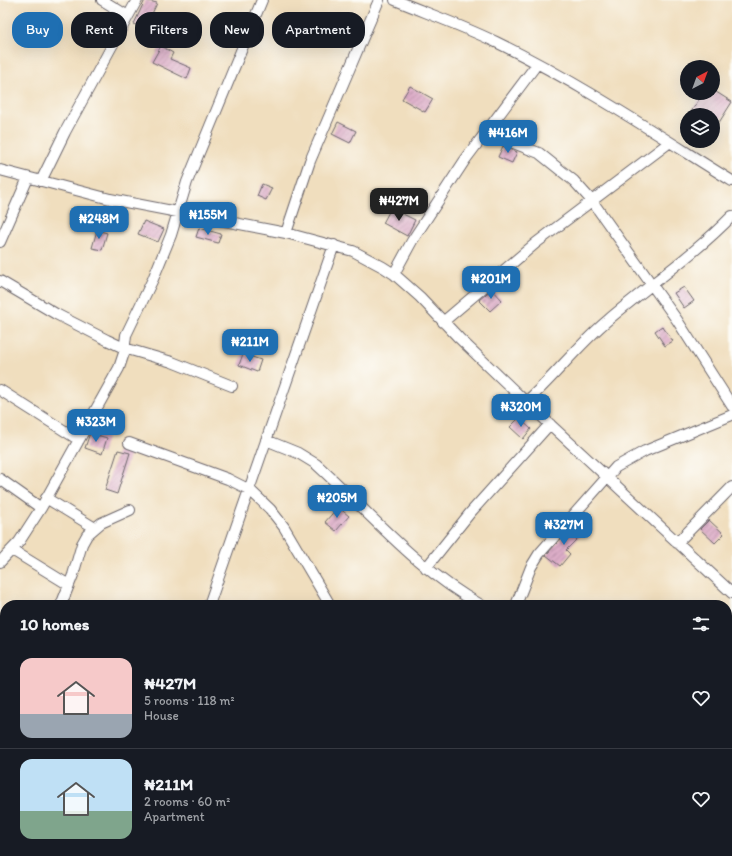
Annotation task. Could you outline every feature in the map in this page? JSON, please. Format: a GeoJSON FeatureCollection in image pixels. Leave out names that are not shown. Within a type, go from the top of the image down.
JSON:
{"type":"FeatureCollection","features":[{"type":"Feature","properties":{"kind":"street"},"geometry":{"type":"LineString","coordinates":[[102,0],[128,16]]}},
{"type":"Feature","properties":{"kind":"street"},"geometry":{"type":"LineString","coordinates":[[41,182],[65,132],[137,0]]}},
{"type":"Feature","properties":{"kind":"street"},"geometry":{"type":"LineString","coordinates":[[0,562],[19,542],[41,508],[119,368],[126,335],[153,279],[171,235],[187,182],[262,0]]}},
{"type":"Feature","properties":{"kind":"street"},"geometry":{"type":"LineString","coordinates":[[286,233],[310,161],[379,0]]}},
{"type":"Feature","properties":{"kind":"street"},"geometry":{"type":"LineString","coordinates":[[395,0],[496,42],[537,64],[601,100],[732,181]]}},
{"type":"Feature","properties":{"kind":"street"},"geometry":{"type":"LineString","coordinates":[[394,274],[412,241],[485,132],[537,64]]}},
{"type":"Feature","properties":{"kind":"street"},"geometry":{"type":"LineString","coordinates":[[485,132],[539,153],[574,181],[592,201],[653,285],[732,406]]}},
{"type":"Feature","properties":{"kind":"street"},"geometry":{"type":"LineString","coordinates":[[443,322],[536,243],[670,142]]}},
{"type":"Feature","properties":{"kind":"street"},"geometry":{"type":"LineString","coordinates":[[0,170],[110,199],[286,233],[334,245],[368,258],[394,274],[526,402],[732,593]]}},
{"type":"Feature","properties":{"kind":"street"},"geometry":{"type":"LineString","coordinates":[[0,242],[28,178]]}},
{"type":"Feature","properties":{"kind":"street"},"geometry":{"type":"LineString","coordinates":[[526,402],[580,346],[608,320],[653,285],[732,216]]}},
{"type":"Feature","properties":{"kind":"street"},"geometry":{"type":"LineString","coordinates":[[211,600],[334,245]]}},
{"type":"Feature","properties":{"kind":"street"},"geometry":{"type":"LineString","coordinates":[[0,281],[56,314],[124,348],[172,362],[232,386]]}},
{"type":"Feature","properties":{"kind":"street"},"geometry":{"type":"LineString","coordinates":[[0,390],[79,440]]}},
{"type":"Feature","properties":{"kind":"street"},"geometry":{"type":"LineString","coordinates":[[518,600],[531,567],[539,554],[607,476],[626,461],[732,415]]}},
{"type":"Feature","properties":{"kind":"street"},"geometry":{"type":"LineString","coordinates":[[426,568],[470,513],[550,424]]}},
{"type":"Feature","properties":{"kind":"street"},"geometry":{"type":"LineString","coordinates":[[266,440],[298,453],[316,464],[426,568],[452,588],[472,600]]}},
{"type":"Feature","properties":{"kind":"street"},"geometry":{"type":"LineString","coordinates":[[129,444],[228,479],[250,490],[270,509],[284,527],[327,600]]}},
{"type":"Feature","properties":{"kind":"street"},"geometry":{"type":"LineString","coordinates":[[0,479],[41,508]]}},
{"type":"Feature","properties":{"kind":"street"},"geometry":{"type":"LineString","coordinates":[[677,543],[732,487]]}},
{"type":"Feature","properties":{"kind":"street"},"geometry":{"type":"LineString","coordinates":[[46,498],[95,528]]}},
{"type":"Feature","properties":{"kind":"street"},"geometry":{"type":"LineString","coordinates":[[63,600],[82,544],[101,523],[130,510]]}},
{"type":"Feature","properties":{"kind":"street"},"geometry":{"type":"LineString","coordinates":[[12,550],[69,585]]}},
{"type":"Feature","properties":{"kind":"building"},"geometry":{"type":"Polygon","coordinates":[[[145,0],[157,3],[153,12],[140,12],[145,0]]]}},
{"type":"Feature","properties":{"kind":"building"},"geometry":{"type":"Polygon","coordinates":[[[160,48],[164,48],[173,53],[170,59],[191,68],[187,79],[152,62],[160,48]]]}},
{"type":"Feature","properties":{"kind":"building"},"geometry":{"type":"Polygon","coordinates":[[[410,86],[433,99],[425,112],[402,99],[410,86]]]}},
{"type":"Feature","properties":{"kind":"building"},"geometry":{"type":"Polygon","coordinates":[[[720,94],[732,102],[720,121],[720,108],[694,108],[699,100],[720,100],[720,94]]]}},
{"type":"Feature","properties":{"kind":"building"},"geometry":{"type":"Polygon","coordinates":[[[338,122],[356,131],[350,143],[332,134],[338,122]]]}},
{"type":"Feature","properties":{"kind":"building"},"geometry":{"type":"Polygon","coordinates":[[[503,146],[517,152],[512,163],[498,157],[503,146]]]}},
{"type":"Feature","properties":{"kind":"building"},"geometry":{"type":"Polygon","coordinates":[[[262,184],[272,188],[266,200],[257,196],[262,184]]]}},
{"type":"Feature","properties":{"kind":"building"},"geometry":{"type":"Polygon","coordinates":[[[391,208],[415,220],[407,236],[383,223],[391,208]]]}},
{"type":"Feature","properties":{"kind":"building"},"geometry":{"type":"Polygon","coordinates":[[[144,221],[164,229],[158,242],[138,234],[144,221]]]}},
{"type":"Feature","properties":{"kind":"building"},"geometry":{"type":"Polygon","coordinates":[[[199,228],[221,234],[218,243],[196,237],[199,228]]]}},
{"type":"Feature","properties":{"kind":"building"},"geometry":{"type":"Polygon","coordinates":[[[97,230],[107,233],[102,250],[92,248],[97,230]]]}},
{"type":"Feature","properties":{"kind":"building"},"geometry":{"type":"Polygon","coordinates":[[[684,287],[694,301],[684,308],[674,293],[684,287]]]}},
{"type":"Feature","properties":{"kind":"building"},"geometry":{"type":"Polygon","coordinates":[[[492,289],[502,300],[490,311],[479,300],[492,289]]]}},
{"type":"Feature","properties":{"kind":"building"},"geometry":{"type":"Polygon","coordinates":[[[662,326],[673,341],[665,346],[655,331],[662,326]]]}},
{"type":"Feature","properties":{"kind":"building"},"geometry":{"type":"Polygon","coordinates":[[[243,354],[261,360],[257,372],[239,365],[243,354]]]}},
{"type":"Feature","properties":{"kind":"building"},"geometry":{"type":"Polygon","coordinates":[[[519,418],[531,429],[523,439],[510,427],[519,418]]]}},
{"type":"Feature","properties":{"kind":"building"},"geometry":{"type":"Polygon","coordinates":[[[90,433],[107,438],[102,454],[85,448],[90,433]]]}},
{"type":"Feature","properties":{"kind":"building"},"geometry":{"type":"Polygon","coordinates":[[[118,450],[130,453],[117,494],[105,490],[118,450]]]}},
{"type":"Feature","properties":{"kind":"building"},"geometry":{"type":"Polygon","coordinates":[[[338,507],[349,516],[336,531],[325,522],[338,507]]]}},
{"type":"Feature","properties":{"kind":"building"},"geometry":{"type":"Polygon","coordinates":[[[709,520],[724,534],[715,543],[700,529],[709,520]]]}},
{"type":"Feature","properties":{"kind":"building"},"geometry":{"type":"Polygon","coordinates":[[[574,524],[583,533],[566,550],[570,554],[560,566],[546,555],[574,524]]]}}]}
